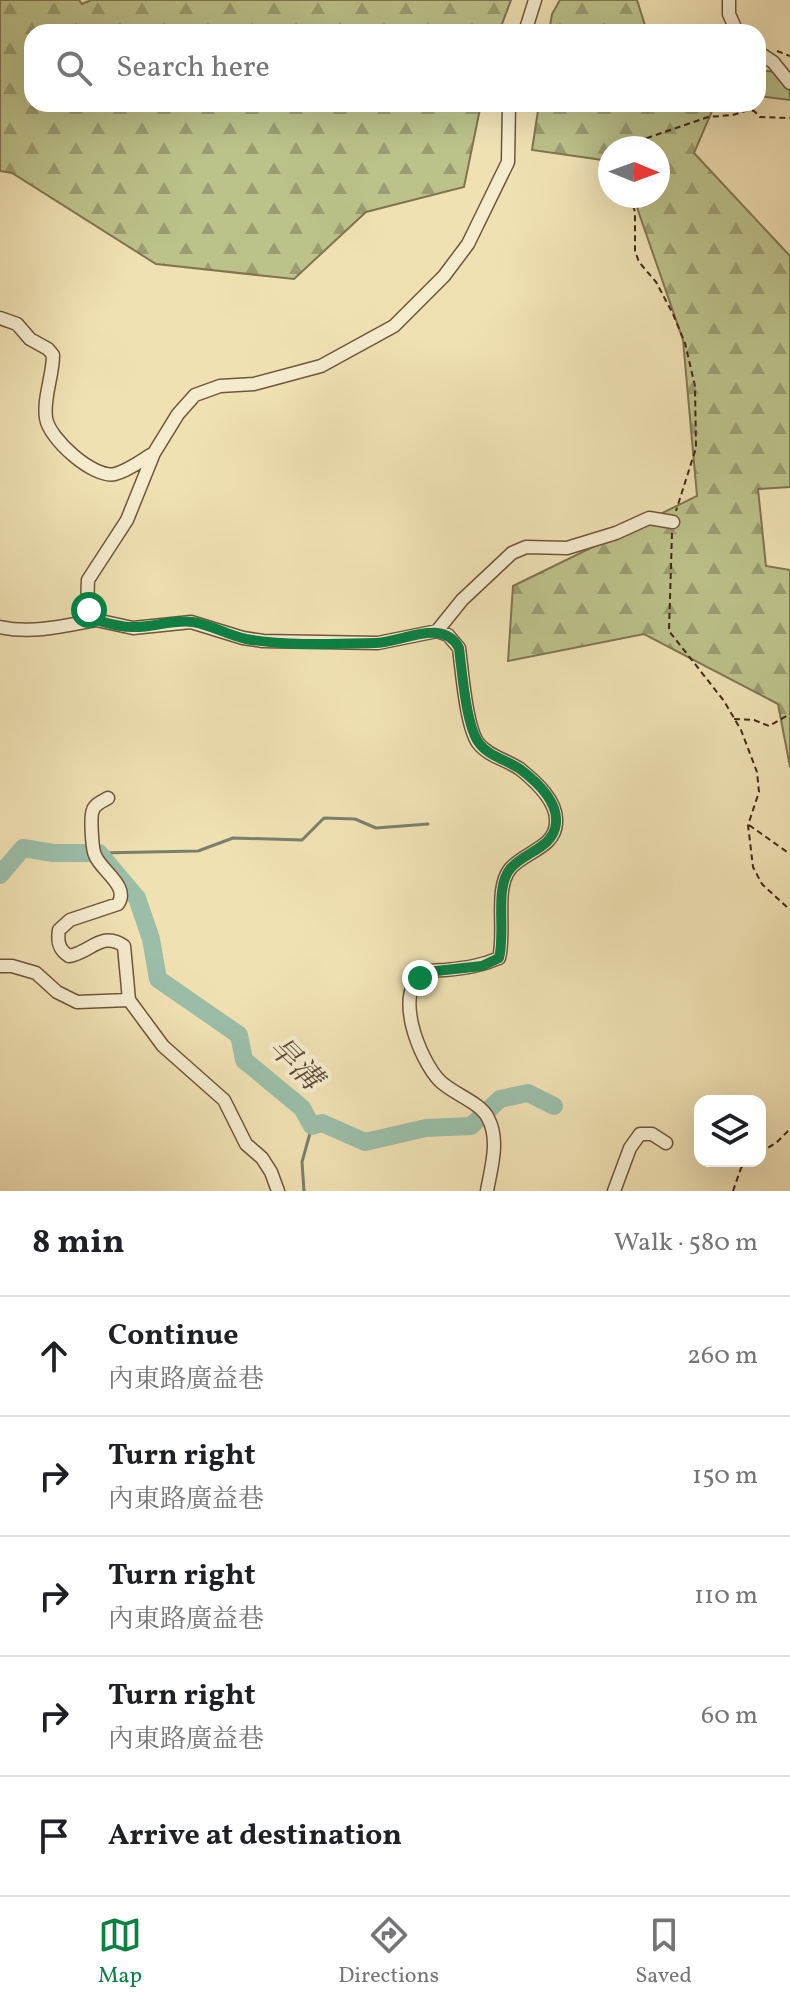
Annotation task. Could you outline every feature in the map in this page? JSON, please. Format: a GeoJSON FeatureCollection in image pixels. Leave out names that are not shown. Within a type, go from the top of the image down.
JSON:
{"type":"FeatureCollection","features":[{"type":"Feature","properties":{"kind":"street"},"geometry":{"type":"LineString","coordinates":[[528,24],[535,0]]}},
{"type":"Feature","properties":{"kind":"street"},"geometry":{"type":"LineString","coordinates":[[729,0],[729,14],[733,24]]}},
{"type":"Feature","properties":{"kind":"street"},"geometry":{"type":"LineString","coordinates":[[766,57],[790,83]]}},
{"type":"Feature","properties":{"kind":"street"},"geometry":{"type":"LineString","coordinates":[[96,620],[87,602],[88,580],[127,520],[154,453],[178,414],[195,395],[220,386],[254,384],[321,366],[394,326],[444,276],[468,244],[508,162],[509,112]]}},
{"type":"Feature","properties":{"kind":"street"},"geometry":{"type":"LineString","coordinates":[[0,318],[17,324],[30,339],[53,355],[45,413],[47,424],[79,461],[103,475],[117,474],[154,453]]}},
{"type":"Feature","properties":{"kind":"street"},"geometry":{"type":"LineString","coordinates":[[437,631],[462,600],[512,553],[526,547],[567,548],[616,533],[649,518],[673,522]]}},
{"type":"Feature","properties":{"kind":"street"},"geometry":{"type":"LineString","coordinates":[[0,627],[19,631],[96,620],[133,628],[191,622],[263,641],[378,643],[437,631],[448,635],[459,648],[472,730],[479,743],[520,769],[550,799],[557,821],[546,843],[509,870],[502,889],[503,944],[499,958],[482,966],[427,972],[413,984],[409,997],[415,1035],[439,1080],[488,1116],[494,1135],[487,1191]]}},
{"type":"Feature","properties":{"kind":"street"},"geometry":{"type":"LineString","coordinates":[[108,798],[97,805],[92,813],[94,852],[116,882],[121,900],[118,904],[70,920],[59,930],[61,952],[69,956],[77,955],[102,940],[112,939],[124,946],[129,1000],[163,1046],[224,1100],[246,1144],[262,1158],[271,1172],[278,1191]]}},
{"type":"Feature","properties":{"kind":"street"},"geometry":{"type":"LineString","coordinates":[[0,966],[36,973],[57,992],[77,1002],[129,1000]]}},
{"type":"Feature","properties":{"kind":"street"},"geometry":{"type":"LineString","coordinates":[[614,1191],[630,1148],[640,1134],[652,1134],[666,1143]]}},
{"type":"Feature","properties":{"kind":"path"},"geometry":{"type":"LineString","coordinates":[[653,136],[708,117],[743,112]]}},
{"type":"Feature","properties":{"kind":"path"},"geometry":{"type":"LineString","coordinates":[[755,112],[760,117],[790,118]]}},
{"type":"Feature","properties":{"kind":"path"},"geometry":{"type":"LineString","coordinates":[[634,208],[635,251],[673,314],[685,343],[695,386],[696,448],[673,522],[669,631],[724,701],[741,730],[757,772],[759,792],[748,825],[753,867],[762,884],[790,910]]}},
{"type":"Feature","properties":{"kind":"path"},"geometry":{"type":"LineString","coordinates":[[733,719],[754,720],[769,726],[790,714]]}},
{"type":"Feature","properties":{"kind":"path"},"geometry":{"type":"LineString","coordinates":[[748,825],[790,854]]}},
{"type":"Feature","properties":{"kind":"path"},"geometry":{"type":"LineString","coordinates":[[766,1149],[790,1129]]}},
{"type":"Feature","properties":{"kind":"path"},"geometry":{"type":"LineString","coordinates":[[733,1191],[742,1167]]}},
{"type":"Feature","properties":{"kind":"green space"},"geometry":{"type":"Polygon","coordinates":[[[0,0],[79,0],[82,4],[91,0],[511,0],[502,24],[24,24],[24,112],[479,112],[464,187],[366,212],[294,279],[156,264],[12,173],[0,171],[0,0]]]}},
{"type":"Feature","properties":{"kind":"green space"},"geometry":{"type":"Polygon","coordinates":[[[560,0],[637,0],[644,24],[550,24],[560,0]]]}},
{"type":"Feature","properties":{"kind":"green space"},"geometry":{"type":"Polygon","coordinates":[[[766,71],[789,73],[790,100],[766,97],[766,71]]]}},
{"type":"Feature","properties":{"kind":"green space"},"geometry":{"type":"Polygon","coordinates":[[[538,112],[712,112],[694,153],[790,256],[790,487],[758,489],[766,566],[790,570],[790,767],[778,704],[644,634],[508,661],[513,586],[697,496],[683,340],[637,208],[670,208],[670,136],[598,136],[598,159],[532,150],[538,112]]]}},
{"type":"Feature","properties":{"kind":"waterway"},"geometry":{"type":"LineString","coordinates":[[99,853],[198,851],[233,838],[302,840],[324,818],[355,819],[376,828],[428,824]]}},
{"type":"Feature","properties":{"kind":"waterway","name":"旱溝"},"geometry":{"type":"LineString","coordinates":[[0,875],[23,848],[53,853],[99,853],[137,898],[151,939],[158,979],[239,1035],[244,1060],[302,1108],[312,1126],[322,1123],[365,1142],[426,1128],[471,1126],[500,1099],[528,1093],[554,1106]]}},
{"type":"Feature","properties":{"kind":"waterway"},"geometry":{"type":"LineString","coordinates":[[304,1191],[302,1162],[312,1126]]}},
{"type":"Feature","properties":{"kind":"route"},"geometry":{"type":"LineString","coordinates":[[89,610],[96,620],[133,628],[191,622],[263,641],[378,643],[437,631],[455,641],[459,648],[472,730],[479,743],[485,750],[520,769],[550,799],[557,821],[546,843],[509,870],[502,889],[503,944],[499,958],[482,966],[427,972],[420,978]]}}]}
